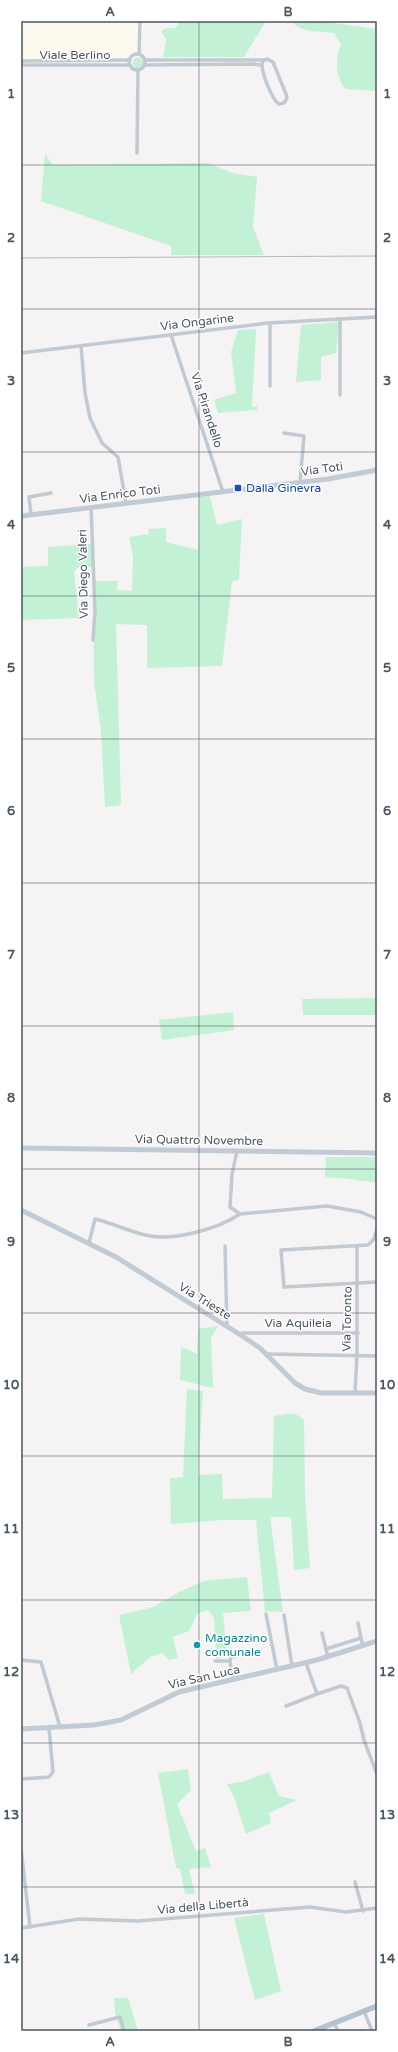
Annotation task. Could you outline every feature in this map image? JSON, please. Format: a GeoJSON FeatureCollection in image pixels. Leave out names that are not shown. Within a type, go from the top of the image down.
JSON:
{"type":"FeatureCollection","features":[{"type":"Feature","properties":{"kind":"main road"},"geometry":{"type":"LineString","coordinates":[[314,2031],[377,2006]]}},
{"type":"Feature","properties":{"kind":"street"},"geometry":{"type":"LineString","coordinates":[[138,54],[140,21]]}},
{"type":"Feature","properties":{"kind":"street"},"geometry":{"type":"LineString","coordinates":[[138,54],[143,56],[145,65]]}},
{"type":"Feature","properties":{"kind":"street"},"geometry":{"type":"LineString","coordinates":[[138,54],[134,55],[130,62],[133,68],[138,70]]}},
{"type":"Feature","properties":{"kind":"street"},"geometry":{"type":"LineString","coordinates":[[145,60],[270,60],[274,64],[286,94],[287,98],[284,103],[277,103],[273,98],[260,65]]}},
{"type":"Feature","properties":{"kind":"street"},"geometry":{"type":"LineString","coordinates":[[260,65],[265,60]]}},
{"type":"Feature","properties":{"kind":"street","name":"Viale Berlino"},"geometry":{"type":"LineString","coordinates":[[21,61],[130,62]]}},
{"type":"Feature","properties":{"kind":"street","name":"Viale Berlino"},"geometry":{"type":"LineString","coordinates":[[21,65],[130,62]]}},
{"type":"Feature","properties":{"kind":"street"},"geometry":{"type":"LineString","coordinates":[[138,70],[145,65],[260,65]]}},
{"type":"Feature","properties":{"kind":"street"},"geometry":{"type":"LineString","coordinates":[[137,153],[138,70]]}},
{"type":"Feature","properties":{"kind":"street","name":"Via Ongarine"},"geometry":{"type":"LineString","coordinates":[[21,353],[270,323],[377,317]]}},
{"type":"Feature","properties":{"kind":"street"},"geometry":{"type":"LineString","coordinates":[[340,319],[340,395]]}},
{"type":"Feature","properties":{"kind":"street"},"geometry":{"type":"LineString","coordinates":[[270,323],[270,386]]}},
{"type":"Feature","properties":{"kind":"street","name":"Via Pirandello"},"geometry":{"type":"LineString","coordinates":[[171,335],[222,492]]}},
{"type":"Feature","properties":{"kind":"street"},"geometry":{"type":"LineString","coordinates":[[81,346],[85,393],[90,418],[102,443],[118,457],[126,503]]}},
{"type":"Feature","properties":{"kind":"street"},"geometry":{"type":"LineString","coordinates":[[284,433],[304,436],[300,482]]}},
{"type":"Feature","properties":{"kind":"street","name":"Via Toti"},"geometry":{"type":"LineString","coordinates":[[222,492],[340,477],[377,470]]}},
{"type":"Feature","properties":{"kind":"street","name":"Via Enrico Toti"},"geometry":{"type":"LineString","coordinates":[[21,516],[222,492]]}},
{"type":"Feature","properties":{"kind":"street"},"geometry":{"type":"LineString","coordinates":[[31,515],[29,497],[51,493]]}},
{"type":"Feature","properties":{"kind":"street","name":"Via Diego Valeri"},"geometry":{"type":"LineString","coordinates":[[91,508],[95,611],[93,640]]}},
{"type":"Feature","properties":{"kind":"street","name":"Via Quattro Novembre"},"geometry":{"type":"LineString","coordinates":[[21,1148],[377,1153]]}},
{"type":"Feature","properties":{"kind":"street"},"geometry":{"type":"LineString","coordinates":[[238,1151],[232,1174],[230,1206],[240,1214]]}},
{"type":"Feature","properties":{"kind":"street"},"geometry":{"type":"LineString","coordinates":[[89,1243],[95,1218],[145,1235],[160,1237],[202,1230],[222,1224],[240,1214],[327,1206],[361,1212],[377,1219]]}},
{"type":"Feature","properties":{"kind":"street","name":"Via Trieste"},"geometry":{"type":"LineString","coordinates":[[21,1210],[116,1257],[239,1334],[266,1354],[295,1383],[306,1389],[321,1393],[377,1393]]}},
{"type":"Feature","properties":{"kind":"street"},"geometry":{"type":"LineString","coordinates":[[377,1228],[373,1241],[368,1245],[281,1250],[284,1287],[377,1282]]}},
{"type":"Feature","properties":{"kind":"street"},"geometry":{"type":"LineString","coordinates":[[373,1241],[377,1245]]}},
{"type":"Feature","properties":{"kind":"street"},"geometry":{"type":"LineString","coordinates":[[225,1246],[227,1327]]}},
{"type":"Feature","properties":{"kind":"street","name":"Via Toronto"},"geometry":{"type":"LineString","coordinates":[[355,1392],[358,1333],[357,1246]]}},
{"type":"Feature","properties":{"kind":"street","name":"Via Aquileia"},"geometry":{"type":"LineString","coordinates":[[239,1334],[358,1333]]}},
{"type":"Feature","properties":{"kind":"street"},"geometry":{"type":"LineString","coordinates":[[266,1354],[357,1354],[377,1356]]}},
{"type":"Feature","properties":{"kind":"street"},"geometry":{"type":"LineString","coordinates":[[266,1614],[277,1670]]}},
{"type":"Feature","properties":{"kind":"street"},"geometry":{"type":"LineString","coordinates":[[284,1615],[292,1666]]}},
{"type":"Feature","properties":{"kind":"street"},"geometry":{"type":"LineString","coordinates":[[358,1623],[363,1646]]}},
{"type":"Feature","properties":{"kind":"street"},"geometry":{"type":"LineString","coordinates":[[322,1634],[328,1657]]}},
{"type":"Feature","properties":{"kind":"street"},"geometry":{"type":"LineString","coordinates":[[326,1649],[361,1638]]}},
{"type":"Feature","properties":{"kind":"street","name":"Via San Luca"},"geometry":{"type":"LineString","coordinates":[[21,1729],[94,1725],[121,1720],[171,1694],[306,1663],[377,1641]]}},
{"type":"Feature","properties":{"kind":"street"},"geometry":{"type":"LineString","coordinates":[[233,1680],[230,1661],[231,1657],[256,1651]]}},
{"type":"Feature","properties":{"kind":"street"},"geometry":{"type":"LineString","coordinates":[[21,1660],[42,1662],[60,1727]]}},
{"type":"Feature","properties":{"kind":"street"},"geometry":{"type":"LineString","coordinates":[[215,1661],[230,1661]]}},
{"type":"Feature","properties":{"kind":"street"},"geometry":{"type":"LineString","coordinates":[[306,1663],[317,1694]]}},
{"type":"Feature","properties":{"kind":"street"},"geometry":{"type":"LineString","coordinates":[[286,1706],[341,1686],[346,1688],[377,1774]]}},
{"type":"Feature","properties":{"kind":"street"},"geometry":{"type":"LineString","coordinates":[[21,1779],[49,1777],[53,1772],[49,1728]]}},
{"type":"Feature","properties":{"kind":"street"},"geometry":{"type":"LineString","coordinates":[[21,1849],[30,1927]]}},
{"type":"Feature","properties":{"kind":"street"},"geometry":{"type":"LineString","coordinates":[[355,1882],[363,1911]]}},
{"type":"Feature","properties":{"kind":"street","name":"Via della Libertà"},"geometry":{"type":"LineString","coordinates":[[21,1928],[79,1919],[138,1921],[310,1907],[346,1912],[377,1908]]}},
{"type":"Feature","properties":{"kind":"street"},"geometry":{"type":"LineString","coordinates":[[364,2011],[372,2031]]}},
{"type":"Feature","properties":{"kind":"street"},"geometry":{"type":"LineString","coordinates":[[89,2025],[120,2017],[124,2031]]}},
{"type":"Feature","properties":{"kind":"street"},"geometry":{"type":"LineString","coordinates":[[334,2023],[338,2031]]}},
{"type":"Feature","properties":{"kind":"shaded area"},"geometry":{"type":"Polygon","coordinates":[[[21,21],[144,21],[141,52],[134,52],[127,58],[21,60],[21,21]]]}},
{"type":"Feature","properties":{"kind":"green space"},"geometry":{"type":"Polygon","coordinates":[[[178,21],[266,21],[244,57],[163,57],[166,40],[161,31],[166,28],[174,28],[178,25],[178,21]]]}},
{"type":"Feature","properties":{"kind":"green space"},"geometry":{"type":"Polygon","coordinates":[[[291,21],[318,21],[377,29],[377,91],[346,89],[338,74],[337,62],[341,44],[334,33],[305,30],[295,25],[291,21]]]}},
{"type":"Feature","properties":{"kind":"green space"},"geometry":{"type":"Polygon","coordinates":[[[136,58],[140,58],[142,59],[142,67],[136,68],[133,65],[133,61],[136,58]]]}},
{"type":"Feature","properties":{"kind":"green space"},"geometry":{"type":"Polygon","coordinates":[[[45,154],[53,165],[208,163],[232,173],[257,177],[253,227],[264,255],[171,255],[171,246],[41,201],[45,154]]]}},
{"type":"Feature","properties":{"kind":"green space"},"geometry":{"type":"Polygon","coordinates":[[[339,322],[336,353],[321,357],[321,380],[296,382],[301,325],[339,322]]]}},
{"type":"Feature","properties":{"kind":"green space"},"geometry":{"type":"Polygon","coordinates":[[[256,329],[252,407],[257,406],[257,410],[218,413],[214,400],[236,393],[231,352],[238,330],[256,329]]]}},
{"type":"Feature","properties":{"kind":"green space"},"geometry":{"type":"Polygon","coordinates":[[[210,496],[217,525],[242,519],[239,579],[232,582],[222,666],[147,668],[147,625],[116,624],[121,805],[105,807],[101,731],[94,682],[93,581],[118,581],[117,590],[132,591],[133,557],[129,537],[149,534],[148,529],[166,528],[166,542],[198,550],[199,497],[210,496]]]}},
{"type":"Feature","properties":{"kind":"green space"},"geometry":{"type":"Polygon","coordinates":[[[92,544],[93,567],[77,568],[74,572],[79,618],[21,620],[21,567],[48,566],[48,547],[92,544]]]}},
{"type":"Feature","properties":{"kind":"green space"},"geometry":{"type":"Polygon","coordinates":[[[377,998],[377,1015],[303,1015],[302,999],[377,998]]]}},
{"type":"Feature","properties":{"kind":"green space"},"geometry":{"type":"Polygon","coordinates":[[[233,1012],[234,1030],[162,1040],[159,1020],[233,1012]]]}},
{"type":"Feature","properties":{"kind":"green space"},"geometry":{"type":"Polygon","coordinates":[[[326,1157],[377,1157],[377,1182],[325,1178],[326,1157]]]}},
{"type":"Feature","properties":{"kind":"green space"},"geometry":{"type":"Polygon","coordinates":[[[218,1326],[211,1338],[213,1388],[180,1380],[181,1347],[197,1354],[198,1329],[218,1326]]]}},
{"type":"Feature","properties":{"kind":"green space"},"geometry":{"type":"Polygon","coordinates":[[[187,1389],[203,1391],[198,1475],[222,1474],[223,1499],[272,1498],[274,1416],[294,1414],[304,1420],[305,1496],[310,1568],[294,1570],[291,1517],[270,1517],[283,1612],[265,1611],[256,1520],[222,1520],[171,1524],[170,1478],[183,1477],[187,1389]]]}},
{"type":"Feature","properties":{"kind":"green space"},"geometry":{"type":"Polygon","coordinates":[[[247,1577],[251,1611],[223,1613],[227,1655],[216,1659],[214,1618],[208,1610],[197,1614],[189,1631],[173,1637],[178,1658],[169,1660],[162,1653],[150,1657],[131,1674],[119,1615],[153,1607],[181,1591],[204,1581],[247,1577]]]}},
{"type":"Feature","properties":{"kind":"green space"},"geometry":{"type":"Polygon","coordinates":[[[188,1769],[191,1790],[177,1804],[196,1851],[205,1848],[211,1867],[189,1869],[195,1894],[185,1894],[180,1869],[176,1868],[158,1773],[188,1769]]]}},
{"type":"Feature","properties":{"kind":"green space"},"geometry":{"type":"Polygon","coordinates":[[[269,1772],[279,1796],[297,1800],[269,1813],[271,1823],[246,1834],[234,1797],[227,1784],[242,1782],[269,1772]]]}},
{"type":"Feature","properties":{"kind":"green space"},"geometry":{"type":"Polygon","coordinates":[[[264,1914],[281,1991],[255,2000],[234,1918],[264,1914]]]}},
{"type":"Feature","properties":{"kind":"green space"},"geometry":{"type":"Polygon","coordinates":[[[114,1998],[128,1998],[138,2031],[121,2031],[115,2013],[114,1998]]]}},
{"type":"Feature","properties":{"kind":"railway"},"geometry":{"type":"LineString","coordinates":[[21,258],[377,256]]}},
{"type":"Feature","properties":{"kind":"place","name":"Dalla Ginevra"},"geometry":{"type":"Point","coordinates":[238,488]}},
{"type":"Feature","properties":{"kind":"place","name":"Magazzino comunale"},"geometry":{"type":"Point","coordinates":[197,1645]}}]}
